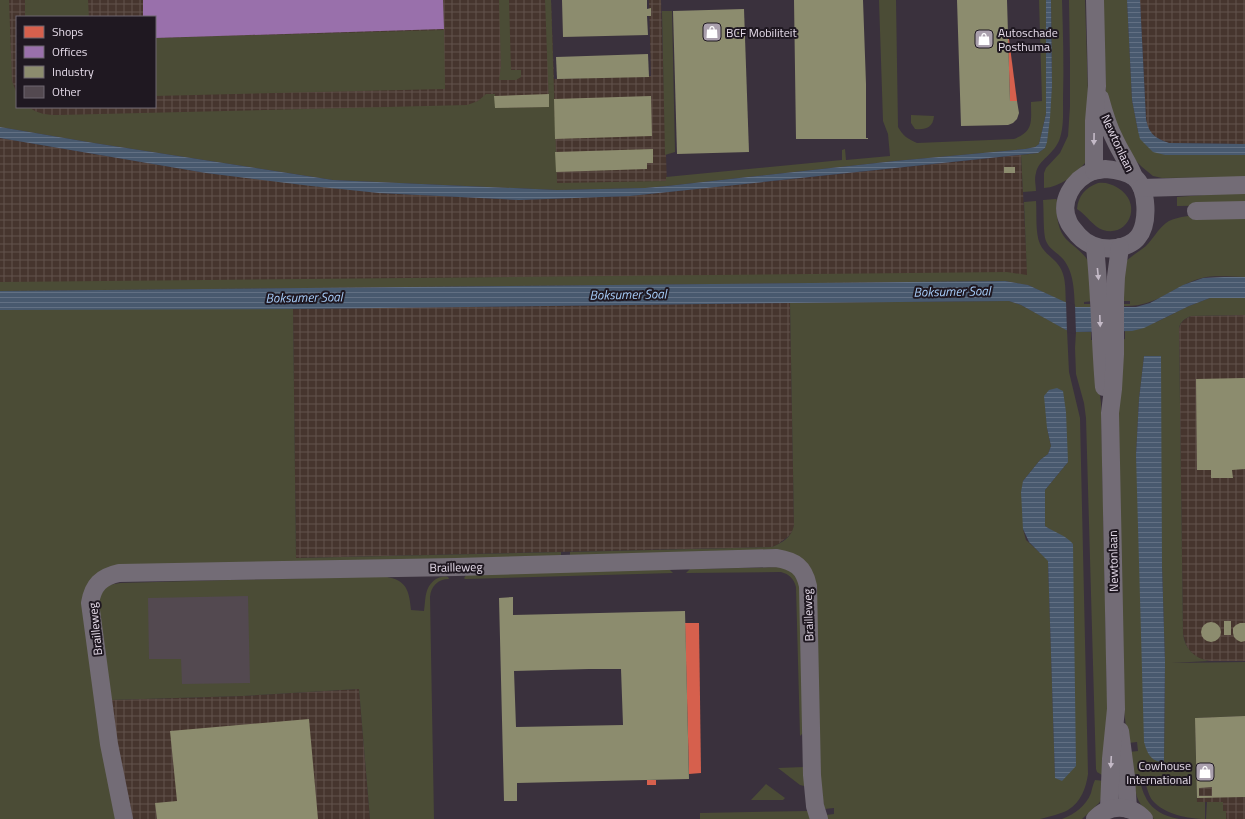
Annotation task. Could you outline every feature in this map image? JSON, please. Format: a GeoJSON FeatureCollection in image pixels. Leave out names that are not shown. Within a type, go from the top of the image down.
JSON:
{"type":"FeatureCollection","features":[{"type":"Feature","properties":{"kind":"street","name":"Newtonlaan"},"geometry":{"type":"LineString","coordinates":[[1094,171],[1094,121],[1097,86],[1095,0]]}},
{"type":"Feature","properties":{"kind":"street","name":"Newtonlaan"},"geometry":{"type":"LineString","coordinates":[[1097,86],[1104,115],[1115,141],[1138,182]]}},
{"type":"Feature","properties":{"kind":"street"},"geometry":{"type":"LineString","coordinates":[[1138,182],[1145,201],[1146,213],[1145,222],[1140,235],[1133,241],[1111,249],[1095,247],[1084,240],[1069,224],[1065,209],[1069,191],[1082,177],[1094,171],[1105,169],[1116,170],[1138,182],[1245,185]]}},
{"type":"Feature","properties":{"kind":"street"},"geometry":{"type":"LineString","coordinates":[[1196,211],[1245,210]]}},
{"type":"Feature","properties":{"kind":"street","name":"Newtonlaan"},"geometry":{"type":"LineString","coordinates":[[1095,247],[1107,302],[1108,340],[1113,389],[1110,413],[1116,709],[1111,759],[1102,814]]}},
{"type":"Feature","properties":{"kind":"street","name":"Newtonlaan"},"geometry":{"type":"LineString","coordinates":[[1107,302],[1116,276],[1120,247]]}},
{"type":"Feature","properties":{"kind":"street","name":"Brailleweg"},"geometry":{"type":"LineString","coordinates":[[124,819],[109,744],[90,603],[94,590],[98,584],[110,575],[776,558],[798,566],[804,572],[808,586],[812,775],[815,806],[818,819]]}},
{"type":"Feature","properties":{"kind":"street","name":"Newtonlaan"},"geometry":{"type":"LineString","coordinates":[[1116,709],[1125,761],[1128,808]]}},
{"type":"Feature","properties":{"kind":"street"},"geometry":{"type":"LineString","coordinates":[[1102,814],[1119,807],[1128,808],[1138,813],[1144,819]]}},
{"type":"Feature","properties":{"kind":"shaded area"},"geometry":{"type":"Polygon","coordinates":[[[0,0],[551,0],[554,79],[651,76],[649,0],[661,0],[667,186],[557,190],[0,127],[0,0]]]}},
{"type":"Feature","properties":{"kind":"shaded area"},"geometry":{"type":"Polygon","coordinates":[[[1140,0],[1245,0],[1245,144],[1169,143],[1152,135],[1147,126],[1146,119],[1140,0]]]}},
{"type":"Feature","properties":{"kind":"shaded area"},"geometry":{"type":"Polygon","coordinates":[[[0,138],[206,173],[379,193],[519,200],[630,196],[1021,155],[1028,285],[1005,281],[0,291],[0,138]]]}},
{"type":"Feature","properties":{"kind":"shaded area"},"geometry":{"type":"Polygon","coordinates":[[[790,303],[794,525],[790,535],[777,545],[772,547],[296,558],[293,309],[790,303]]]}},
{"type":"Feature","properties":{"kind":"shaded area"},"geometry":{"type":"Polygon","coordinates":[[[1245,315],[1245,661],[1209,661],[1195,656],[1189,650],[1183,634],[1179,328],[1185,319],[1191,316],[1245,315]]]}},
{"type":"Feature","properties":{"kind":"shaded area"},"geometry":{"type":"Polygon","coordinates":[[[359,689],[370,819],[131,819],[111,700],[243,696],[359,689]]]}},
{"type":"Feature","properties":{"kind":"shaded area"},"geometry":{"type":"Polygon","coordinates":[[[1245,716],[1245,819],[1226,819],[1226,811],[1223,811],[1223,802],[1197,802],[1195,718],[1245,716]]]}},
{"type":"Feature","properties":{"kind":"green space"},"geometry":{"type":"Polygon","coordinates":[[[0,0],[9,0],[12,81],[16,91],[16,108],[30,108],[39,113],[58,115],[467,105],[478,101],[486,94],[495,94],[495,108],[549,107],[545,0],[551,0],[557,183],[666,181],[666,177],[842,160],[842,150],[845,149],[846,160],[890,156],[888,134],[883,121],[879,0],[896,0],[898,127],[908,139],[917,143],[1014,139],[1025,133],[1031,120],[1031,102],[1042,101],[1039,0],[1046,0],[1046,114],[1039,144],[1035,147],[1025,149],[895,161],[645,188],[557,190],[333,180],[0,127],[0,0]]]}},
{"type":"Feature","properties":{"kind":"green space"},"geometry":{"type":"Polygon","coordinates":[[[25,0],[88,0],[89,16],[25,16],[25,0]]]}},
{"type":"Feature","properties":{"kind":"green space"},"geometry":{"type":"Polygon","coordinates":[[[499,0],[509,0],[511,70],[521,70],[521,77],[516,80],[499,80],[501,66],[499,0]]]}},
{"type":"Feature","properties":{"kind":"green space"},"geometry":{"type":"Polygon","coordinates":[[[1051,0],[1062,0],[1062,129],[1058,144],[1037,168],[1035,178],[1036,191],[1023,192],[1021,155],[1038,153],[1045,148],[1052,86],[1051,0]]]}},
{"type":"Feature","properties":{"kind":"green space"},"geometry":{"type":"Polygon","coordinates":[[[1069,0],[1085,0],[1088,93],[1085,163],[1072,176],[1062,183],[1044,188],[1044,173],[1046,168],[1060,153],[1068,136],[1070,106],[1069,0]]]}},
{"type":"Feature","properties":{"kind":"green space"},"geometry":{"type":"Polygon","coordinates":[[[1103,0],[1127,0],[1132,100],[1138,131],[1165,155],[1245,155],[1245,177],[1162,178],[1153,176],[1126,151],[1106,100],[1103,0]]]}},
{"type":"Feature","properties":{"kind":"green space"},"geometry":{"type":"Polygon","coordinates":[[[662,11],[672,11],[675,152],[665,155],[662,11]]]}},
{"type":"Feature","properties":{"kind":"green space"},"geometry":{"type":"Polygon","coordinates":[[[444,30],[445,89],[156,96],[156,38],[444,30]]]}},
{"type":"Feature","properties":{"kind":"green space"},"geometry":{"type":"Polygon","coordinates":[[[911,115],[934,116],[930,126],[915,129],[911,123],[911,115]]]}},
{"type":"Feature","properties":{"kind":"green space"},"geometry":{"type":"Polygon","coordinates":[[[1098,183],[1111,184],[1118,188],[1126,195],[1130,202],[1130,218],[1120,229],[1112,231],[1103,230],[1093,224],[1077,209],[1079,200],[1083,193],[1089,187],[1098,183]]]}},
{"type":"Feature","properties":{"kind":"green space"},"geometry":{"type":"Polygon","coordinates":[[[1217,194],[1245,194],[1245,205],[1177,206],[1177,197],[1217,194]]]}},
{"type":"Feature","properties":{"kind":"green space"},"geometry":{"type":"Polygon","coordinates":[[[1056,199],[1058,221],[1063,235],[1083,255],[1090,265],[1093,301],[1084,302],[1084,304],[1090,304],[1090,307],[1075,307],[1073,282],[1067,264],[1046,241],[1043,200],[1056,199]]]}},
{"type":"Feature","properties":{"kind":"green space"},"geometry":{"type":"Polygon","coordinates":[[[1036,201],[1038,239],[1043,249],[1061,270],[1065,286],[1066,303],[1028,285],[1005,281],[0,291],[0,282],[1007,272],[1027,275],[1024,202],[1036,201]]]}},
{"type":"Feature","properties":{"kind":"green space"},"geometry":{"type":"Polygon","coordinates":[[[1215,214],[1245,214],[1245,277],[1218,276],[1202,278],[1182,286],[1156,300],[1136,305],[1124,306],[1124,304],[1130,304],[1130,301],[1121,301],[1124,264],[1146,246],[1160,228],[1166,223],[1173,219],[1182,217],[1215,214]]]}},
{"type":"Feature","properties":{"kind":"green space"},"geometry":{"type":"Polygon","coordinates":[[[1210,298],[1245,298],[1245,315],[1191,316],[1183,320],[1179,328],[1183,634],[1186,644],[1191,652],[1199,658],[1209,661],[1171,663],[1245,662],[1245,716],[1195,718],[1197,802],[1205,802],[1205,819],[1184,817],[1158,806],[1150,797],[1144,780],[1138,775],[1133,774],[1129,752],[1138,751],[1137,742],[1128,743],[1124,711],[1117,410],[1121,340],[1125,339],[1125,331],[1150,325],[1189,306],[1210,298]],[[1144,356],[1139,399],[1136,455],[1164,762],[1165,662],[1162,566],[1144,356]]]}},
{"type":"Feature","properties":{"kind":"green space"},"geometry":{"type":"Polygon","coordinates":[[[1009,301],[1021,305],[1067,330],[1069,372],[1080,418],[1088,774],[1080,799],[1068,810],[1040,819],[827,819],[826,815],[834,814],[834,808],[824,809],[820,774],[809,567],[570,556],[570,552],[772,547],[779,544],[789,536],[794,525],[790,303],[1009,301]],[[1047,428],[1051,446],[1048,454],[1040,460],[1023,481],[1023,529],[1026,540],[1048,560],[1055,777],[1054,532],[1045,526],[1045,490],[1068,462],[1047,428]]]}},
{"type":"Feature","properties":{"kind":"green space"},"geometry":{"type":"Polygon","coordinates":[[[293,309],[296,558],[561,552],[561,556],[96,574],[116,819],[0,819],[0,310],[293,309]]]}},
{"type":"Feature","properties":{"kind":"green space"},"geometry":{"type":"Polygon","coordinates":[[[1076,332],[1091,332],[1091,340],[1095,340],[1096,366],[1101,403],[1108,743],[1102,775],[1097,772],[1096,769],[1086,418],[1084,403],[1076,374],[1076,332]]]}},
{"type":"Feature","properties":{"kind":"green space"},"geometry":{"type":"Polygon","coordinates":[[[782,567],[794,574],[800,587],[804,732],[800,736],[796,587],[792,579],[781,572],[686,573],[690,569],[782,567]]]}},
{"type":"Feature","properties":{"kind":"green space"},"geometry":{"type":"Polygon","coordinates":[[[669,569],[673,573],[464,578],[467,574],[669,569]]]}},
{"type":"Feature","properties":{"kind":"green space"},"geometry":{"type":"Polygon","coordinates":[[[381,576],[396,579],[401,582],[409,595],[411,610],[424,611],[427,589],[432,582],[440,577],[448,577],[449,579],[438,582],[434,586],[430,597],[434,819],[370,819],[359,689],[243,696],[111,700],[98,600],[103,590],[108,586],[120,583],[381,576]]]}},
{"type":"Feature","properties":{"kind":"green space"},"geometry":{"type":"Polygon","coordinates":[[[804,767],[804,786],[800,785],[778,768],[804,767]]]}},
{"type":"Feature","properties":{"kind":"green space"},"geometry":{"type":"Polygon","coordinates":[[[1134,779],[1139,781],[1147,800],[1154,808],[1169,817],[1179,819],[1154,819],[1144,809],[1137,797],[1134,779]]]}},
{"type":"Feature","properties":{"kind":"green space"},"geometry":{"type":"Polygon","coordinates":[[[1095,780],[1105,781],[1102,798],[1099,803],[1082,819],[1062,819],[1076,812],[1083,806],[1089,798],[1095,780]]]}},
{"type":"Feature","properties":{"kind":"green space"},"geometry":{"type":"Polygon","coordinates":[[[766,784],[785,798],[783,800],[751,800],[766,784]]]}},
{"type":"Feature","properties":{"kind":"green space"},"geometry":{"type":"Polygon","coordinates":[[[1207,802],[1223,802],[1223,811],[1226,811],[1226,819],[1206,819],[1207,802]]]}},
{"type":"Feature","properties":{"kind":"green space"},"geometry":{"type":"Polygon","coordinates":[[[809,811],[811,819],[700,819],[700,813],[809,811]]]}},
{"type":"Feature","properties":{"kind":"water"},"geometry":{"type":"Polygon","coordinates":[[[1046,0],[1051,0],[1052,86],[1047,142],[1045,148],[1038,153],[630,196],[519,200],[379,193],[311,186],[206,173],[0,138],[0,127],[333,180],[557,190],[645,188],[895,161],[1025,149],[1035,147],[1039,144],[1046,114],[1046,0]]]}},
{"type":"Feature","properties":{"kind":"water"},"geometry":{"type":"Polygon","coordinates":[[[1127,0],[1140,0],[1146,119],[1153,135],[1169,143],[1245,144],[1245,155],[1165,155],[1153,152],[1140,139],[1132,100],[1127,0]]]}},
{"type":"Feature","properties":{"kind":"water","name":"Boksumer Soal"},"geometry":{"type":"Polygon","coordinates":[[[1245,277],[1245,298],[1210,298],[1189,306],[1144,328],[1132,331],[1076,332],[1066,330],[1021,305],[1009,301],[293,309],[0,310],[0,291],[1005,281],[1028,285],[1076,307],[1136,307],[1150,303],[1183,285],[1203,278],[1245,277]]]}},
{"type":"Feature","properties":{"kind":"water"},"geometry":{"type":"Polygon","coordinates":[[[1144,356],[1161,356],[1162,566],[1165,662],[1164,762],[1159,762],[1150,756],[1144,742],[1136,455],[1139,399],[1144,356]]]}},
{"type":"Feature","properties":{"kind":"water"},"geometry":{"type":"Polygon","coordinates":[[[1057,388],[1063,391],[1066,412],[1068,462],[1045,490],[1045,526],[1064,536],[1073,544],[1076,766],[1062,781],[1055,778],[1048,561],[1029,542],[1023,529],[1021,492],[1023,481],[1040,460],[1048,454],[1051,446],[1047,428],[1044,396],[1049,390],[1057,388]]]}},
{"type":"Feature","properties":{"kind":"pier"},"geometry":{"type":"Polygon","coordinates":[[[1066,301],[1075,305],[1076,334],[1067,332],[1066,301]]]}},
{"type":"Feature","properties":{"kind":"building: Shops"},"geometry":{"type":"Polygon","coordinates":[[[1009,39],[1017,101],[1010,101],[1009,39]]]}},
{"type":"Feature","properties":{"kind":"building: Shops"},"geometry":{"type":"Polygon","coordinates":[[[685,623],[699,623],[701,773],[689,774],[685,623]]]}},
{"type":"Feature","properties":{"kind":"building: Shops"},"geometry":{"type":"Polygon","coordinates":[[[647,780],[656,780],[656,785],[647,785],[647,780]]]}},
{"type":"Feature","properties":{"kind":"building: Offices"},"geometry":{"type":"Polygon","coordinates":[[[143,0],[443,0],[444,29],[156,38],[156,16],[143,16],[143,0]]]}},
{"type":"Feature","properties":{"kind":"building: Industry"},"geometry":{"type":"Polygon","coordinates":[[[562,0],[647,0],[647,9],[651,8],[651,16],[647,16],[648,35],[563,37],[562,0]]]}},
{"type":"Feature","properties":{"kind":"building: Industry"},"geometry":{"type":"Polygon","coordinates":[[[794,0],[863,0],[866,138],[868,139],[796,139],[794,0]]]}},
{"type":"Feature","properties":{"kind":"building: Industry"},"geometry":{"type":"Polygon","coordinates":[[[957,0],[1007,0],[1010,101],[1017,101],[1019,113],[1017,119],[1013,123],[1008,125],[961,126],[957,0]]]}},
{"type":"Feature","properties":{"kind":"building: Industry"},"geometry":{"type":"Polygon","coordinates":[[[744,9],[749,152],[677,154],[673,11],[744,9]]]}},
{"type":"Feature","properties":{"kind":"building: Industry"},"geometry":{"type":"Polygon","coordinates":[[[648,54],[649,77],[557,79],[556,57],[648,54]]]}},
{"type":"Feature","properties":{"kind":"building: Industry"},"geometry":{"type":"Polygon","coordinates":[[[549,94],[549,107],[495,108],[494,96],[549,94]]]}},
{"type":"Feature","properties":{"kind":"building: Industry"},"geometry":{"type":"Polygon","coordinates":[[[651,96],[652,136],[555,139],[554,99],[651,96]]]}},
{"type":"Feature","properties":{"kind":"building: Industry"},"geometry":{"type":"Polygon","coordinates":[[[653,149],[653,163],[647,163],[647,169],[556,172],[555,152],[653,149]]]}},
{"type":"Feature","properties":{"kind":"building: Industry"},"geometry":{"type":"Polygon","coordinates":[[[1004,167],[1015,167],[1015,173],[1004,173],[1004,167]]]}},
{"type":"Feature","properties":{"kind":"building: Industry"},"geometry":{"type":"Polygon","coordinates":[[[1245,378],[1245,469],[1232,470],[1233,478],[1211,478],[1211,470],[1197,470],[1196,379],[1245,378]]]}},
{"type":"Feature","properties":{"kind":"building: Industry"},"geometry":{"type":"Polygon","coordinates":[[[513,597],[513,615],[685,611],[689,779],[517,783],[517,801],[504,801],[499,598],[513,597]],[[621,669],[514,671],[516,727],[623,725],[621,669]]]}},
{"type":"Feature","properties":{"kind":"building: Industry"},"geometry":{"type":"Polygon","coordinates":[[[1224,621],[1231,621],[1231,635],[1224,635],[1224,621]]]}},
{"type":"Feature","properties":{"kind":"building: Industry"},"geometry":{"type":"Polygon","coordinates":[[[1211,622],[1218,625],[1221,632],[1218,639],[1211,642],[1204,639],[1201,632],[1204,625],[1211,622]]]}},
{"type":"Feature","properties":{"kind":"building: Industry"},"geometry":{"type":"Polygon","coordinates":[[[1240,623],[1245,623],[1245,641],[1241,642],[1234,637],[1233,633],[1233,628],[1240,623]]]}},
{"type":"Feature","properties":{"kind":"building: Industry"},"geometry":{"type":"Polygon","coordinates":[[[1245,716],[1245,797],[1197,798],[1195,718],[1245,716]],[[1212,787],[1199,788],[1199,796],[1212,796],[1212,787]]]}},
{"type":"Feature","properties":{"kind":"building: Industry"},"geometry":{"type":"Polygon","coordinates":[[[309,719],[318,819],[157,819],[155,803],[177,801],[170,731],[309,719]]]}},
{"type":"Feature","properties":{"kind":"building: Other"},"geometry":{"type":"Polygon","coordinates":[[[248,596],[250,683],[182,684],[181,659],[149,659],[148,598],[248,596]]]}},
{"type":"Feature","properties":{"kind":"place","name":"BCF Mobiliteit"},"geometry":{"type":"Point","coordinates":[712,32]}},
{"type":"Feature","properties":{"kind":"place","name":"Autoschade Posthuma"},"geometry":{"type":"Point","coordinates":[984,39]}},
{"type":"Feature","properties":{"kind":"place","name":"Cowhouse International"},"geometry":{"type":"Point","coordinates":[1205,772]}}]}
